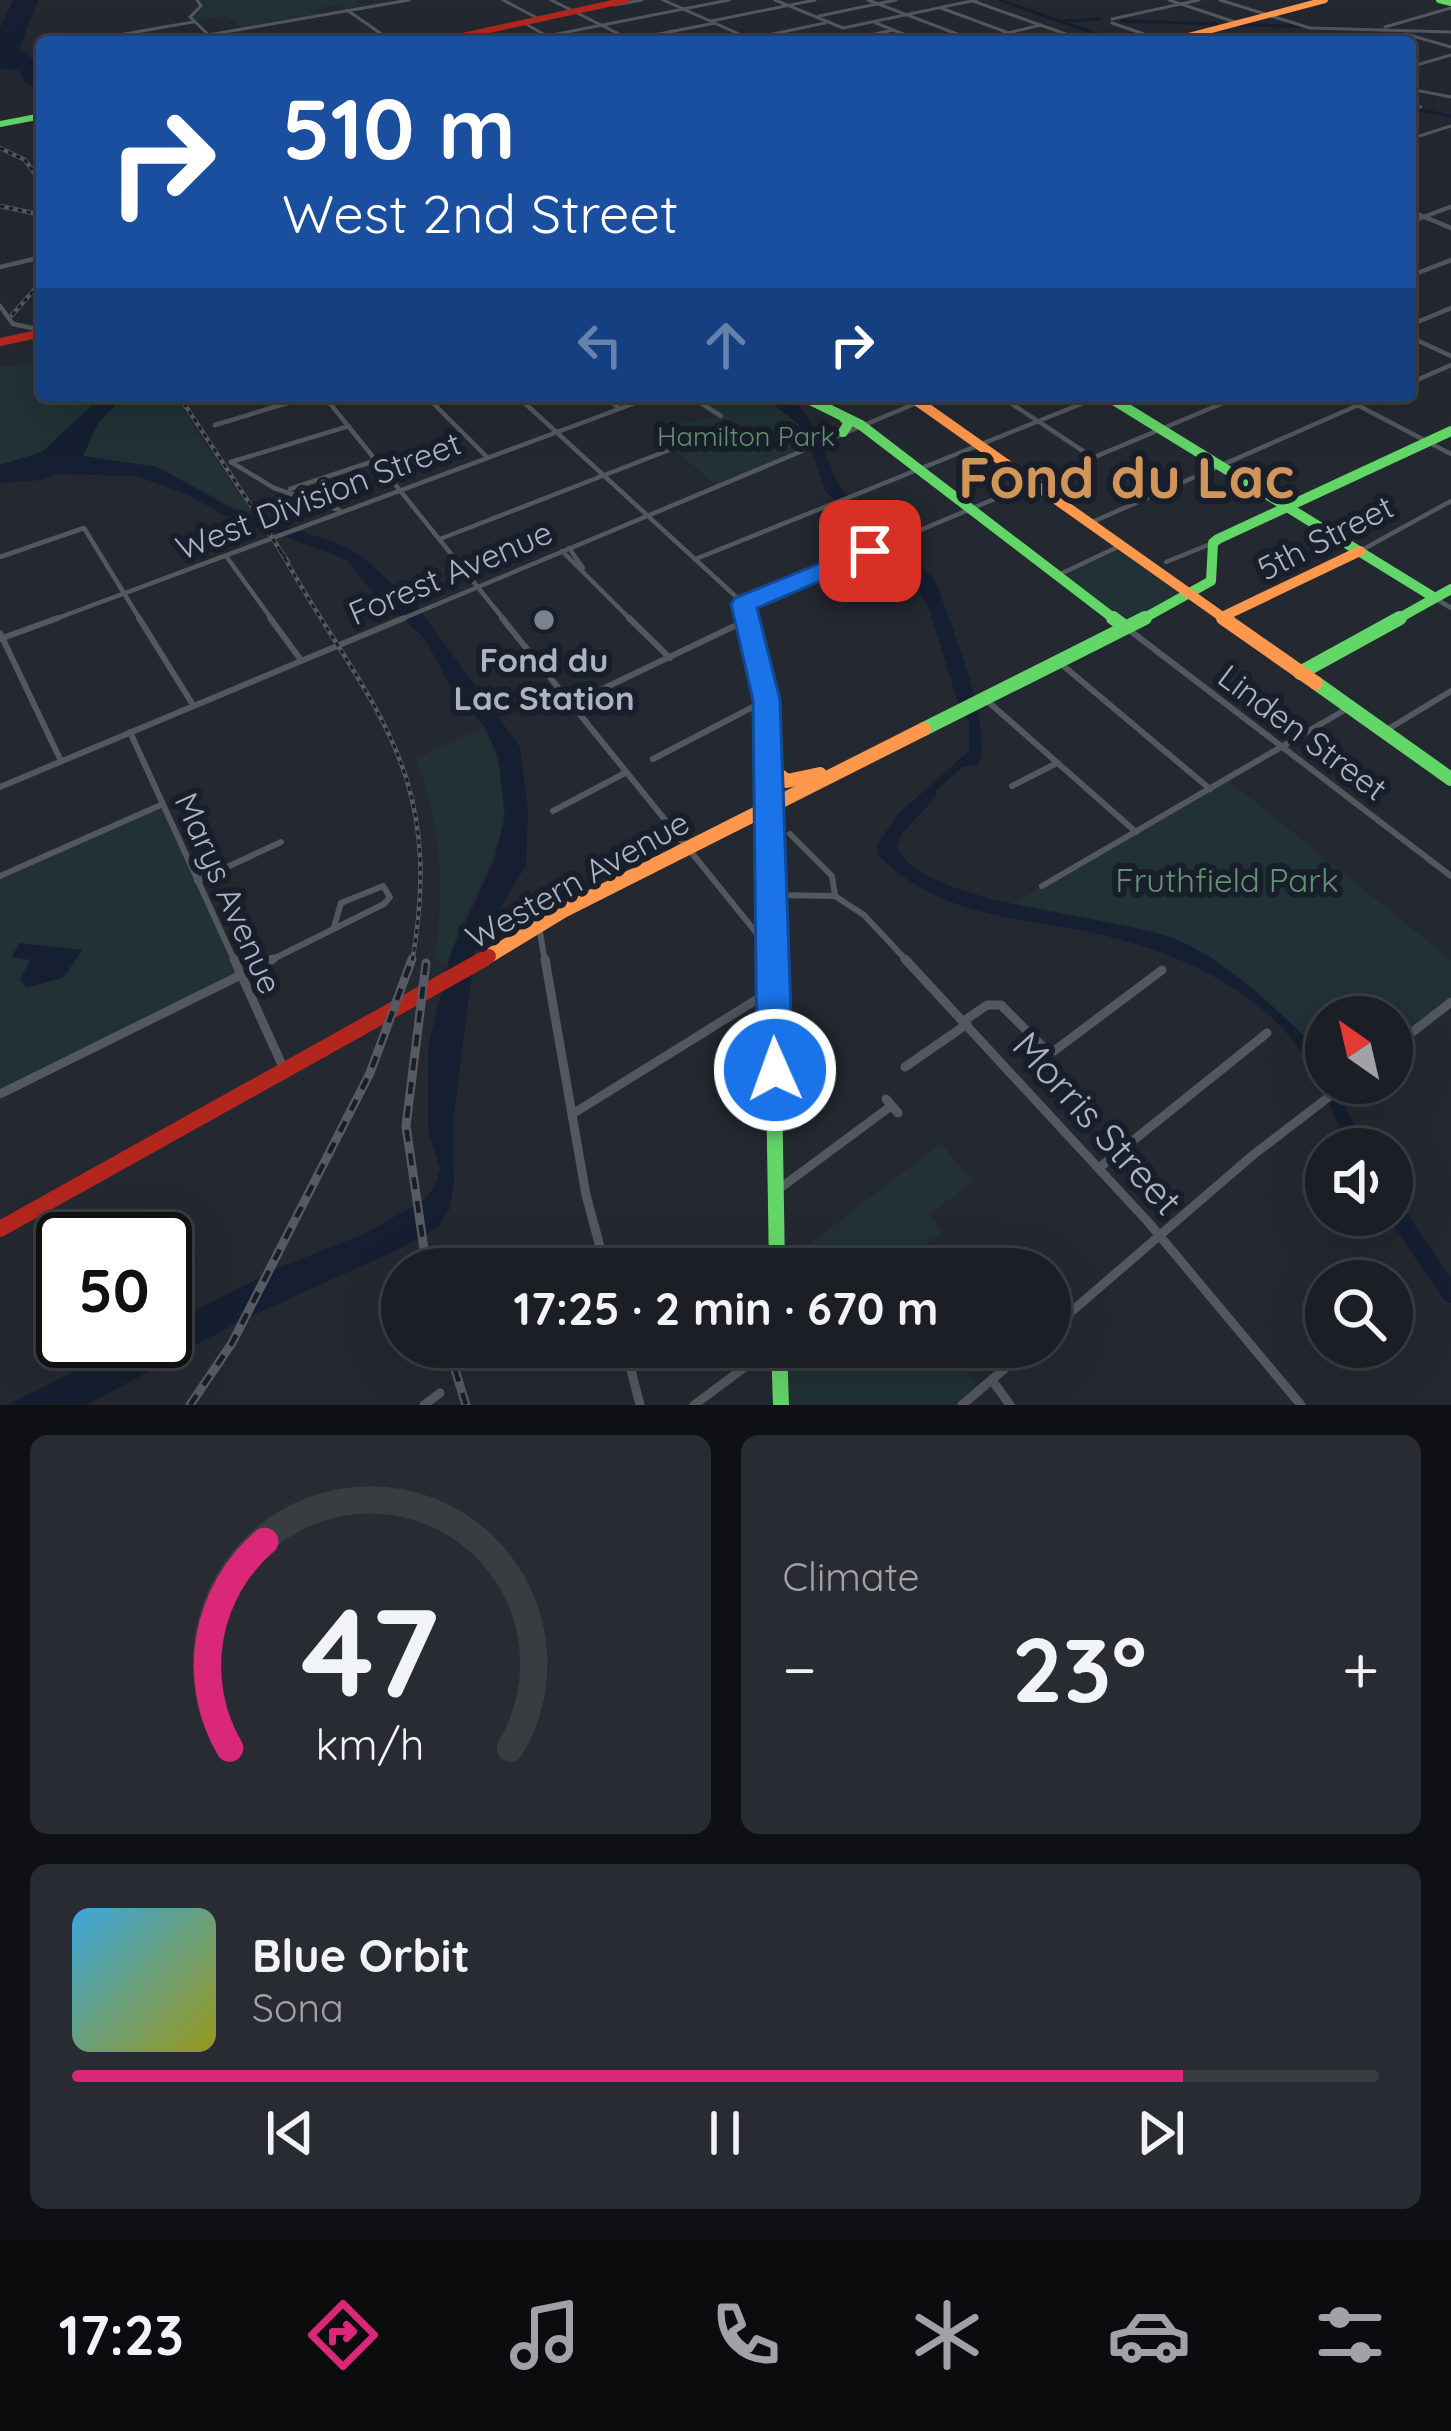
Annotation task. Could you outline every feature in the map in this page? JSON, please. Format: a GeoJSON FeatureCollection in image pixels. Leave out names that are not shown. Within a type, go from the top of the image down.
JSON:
{"type":"FeatureCollection","features":[{"type":"Feature","properties":{"kind":"main road"},"geometry":{"type":"LineString","coordinates":[[1183,36],[1325,0]]}},
{"type":"Feature","properties":{"kind":"main road"},"geometry":{"type":"LineString","coordinates":[[1439,0],[1451,6]]}},
{"type":"Feature","properties":{"kind":"main road"},"geometry":{"type":"LineString","coordinates":[[482,36],[620,3]]}},
{"type":"Feature","properties":{"kind":"main road"},"geometry":{"type":"LineString","coordinates":[[0,124],[36,117]]}},
{"type":"Feature","properties":{"kind":"main road"},"geometry":{"type":"LineString","coordinates":[[0,342],[36,333]]}},
{"type":"Feature","properties":{"kind":"main road"},"geometry":{"type":"LineString","coordinates":[[811,402],[844,425],[861,424],[1125,627]]}},
{"type":"Feature","properties":{"kind":"main road"},"geometry":{"type":"LineString","coordinates":[[918,402],[1451,779]]}},
{"type":"Feature","properties":{"kind":"main road"},"geometry":{"type":"LineString","coordinates":[[1115,402],[1435,598]]}},
{"type":"Feature","properties":{"kind":"main road"},"geometry":{"type":"LineString","coordinates":[[1191,594],[1211,581],[1207,544],[1451,431]]}},
{"type":"Feature","properties":{"kind":"main road"},"geometry":{"type":"LineString","coordinates":[[1330,532],[1342,551],[1334,566]]}},
{"type":"Feature","properties":{"kind":"main road","name":"5th Street"},"geometry":{"type":"LineString","coordinates":[[1222,617],[1360,551]]}},
{"type":"Feature","properties":{"kind":"main road"},"geometry":{"type":"LineString","coordinates":[[1300,673],[1451,589]]}},
{"type":"Feature","properties":{"kind":"main road","name":"Western Avenue"},"geometry":{"type":"LineString","coordinates":[[0,1229],[435,990],[539,926],[848,764],[1191,594]]}},
{"type":"Feature","properties":{"kind":"main road"},"geometry":{"type":"LineString","coordinates":[[1248,607],[1246,626],[1259,644]]}},
{"type":"Feature","properties":{"kind":"main road"},"geometry":{"type":"LineString","coordinates":[[769,768],[781,779],[800,781],[848,764]]}},
{"type":"Feature","properties":{"kind":"main road"},"geometry":{"type":"LineString","coordinates":[[770,806],[778,1248]]}},
{"type":"Feature","properties":{"kind":"main road"},"geometry":{"type":"LineString","coordinates":[[778,1368],[781,1405]]}},
{"type":"Feature","properties":{"kind":"street"},"geometry":{"type":"LineString","coordinates":[[196,0],[201,5],[190,13],[193,22],[208,35],[409,0]]}},
{"type":"Feature","properties":{"kind":"street"},"geometry":{"type":"LineString","coordinates":[[505,0],[542,21]]}},
{"type":"Feature","properties":{"kind":"street"},"geometry":{"type":"LineString","coordinates":[[551,0],[623,36]]}},
{"type":"Feature","properties":{"kind":"street"},"geometry":{"type":"LineString","coordinates":[[620,3],[642,0]]}},
{"type":"Feature","properties":{"kind":"street"},"geometry":{"type":"LineString","coordinates":[[663,0],[745,36]]}},
{"type":"Feature","properties":{"kind":"street"},"geometry":{"type":"LineString","coordinates":[[526,24],[547,36],[729,0]]}},
{"type":"Feature","properties":{"kind":"street"},"geometry":{"type":"LineString","coordinates":[[775,0],[843,28],[973,0],[1071,36]]}},
{"type":"Feature","properties":{"kind":"street"},"geometry":{"type":"LineString","coordinates":[[654,36],[815,0]]}},
{"type":"Feature","properties":{"kind":"street"},"geometry":{"type":"LineString","coordinates":[[868,0],[959,36]]}},
{"type":"Feature","properties":{"kind":"street"},"geometry":{"type":"LineString","coordinates":[[815,16],[896,0]]}},
{"type":"Feature","properties":{"kind":"street"},"geometry":{"type":"LineString","coordinates":[[1168,0],[1235,22]]}},
{"type":"Feature","properties":{"kind":"street"},"geometry":{"type":"LineString","coordinates":[[1150,36],[1112,21],[1199,0]]}},
{"type":"Feature","properties":{"kind":"street"},"geometry":{"type":"LineString","coordinates":[[1220,0],[1299,25],[1451,31]]}},
{"type":"Feature","properties":{"kind":"street"},"geometry":{"type":"LineString","coordinates":[[1385,27],[1451,6]]}},
{"type":"Feature","properties":{"kind":"street"},"geometry":{"type":"LineString","coordinates":[[940,8],[1016,36]]}},
{"type":"Feature","properties":{"kind":"street"},"geometry":{"type":"LineString","coordinates":[[344,11],[378,36]]}},
{"type":"Feature","properties":{"kind":"street"},"geometry":{"type":"LineString","coordinates":[[344,11],[384,36]]}},
{"type":"Feature","properties":{"kind":"street"},"geometry":{"type":"LineString","coordinates":[[113,36],[193,22]]}},
{"type":"Feature","properties":{"kind":"street"},"geometry":{"type":"LineString","coordinates":[[872,22],[908,36]]}},
{"type":"Feature","properties":{"kind":"street"},"geometry":{"type":"LineString","coordinates":[[771,36],[829,23]]}},
{"type":"Feature","properties":{"kind":"street"},"geometry":{"type":"LineString","coordinates":[[1299,25],[1451,31]]}},
{"type":"Feature","properties":{"kind":"street"},"geometry":{"type":"LineString","coordinates":[[997,36],[1042,26]]}},
{"type":"Feature","properties":{"kind":"street"},"geometry":{"type":"LineString","coordinates":[[1385,27],[1413,36]]}},
{"type":"Feature","properties":{"kind":"street"},"geometry":{"type":"LineString","coordinates":[[866,36],[893,30]]}},
{"type":"Feature","properties":{"kind":"street"},"geometry":{"type":"LineString","coordinates":[[732,36],[741,34]]}},
{"type":"Feature","properties":{"kind":"street"},"geometry":{"type":"LineString","coordinates":[[1416,37],[1451,47]]}},
{"type":"Feature","properties":{"kind":"street"},"geometry":{"type":"LineString","coordinates":[[1416,65],[1451,55]]}},
{"type":"Feature","properties":{"kind":"street"},"geometry":{"type":"LineString","coordinates":[[1436,59],[1451,64]]}},
{"type":"Feature","properties":{"kind":"street"},"geometry":{"type":"LineString","coordinates":[[1416,90],[1451,97]]}},
{"type":"Feature","properties":{"kind":"street"},"geometry":{"type":"LineString","coordinates":[[1416,106],[1421,107]]}},
{"type":"Feature","properties":{"kind":"street"},"geometry":{"type":"LineString","coordinates":[[1416,138],[1451,127]]}},
{"type":"Feature","properties":{"kind":"street"},"geometry":{"type":"LineString","coordinates":[[1416,220],[1450,207]]}},
{"type":"Feature","properties":{"kind":"street"},"geometry":{"type":"LineString","coordinates":[[1416,214],[1451,228]]}},
{"type":"Feature","properties":{"kind":"street"},"geometry":{"type":"LineString","coordinates":[[0,267],[36,258]]}},
{"type":"Feature","properties":{"kind":"street"},"geometry":{"type":"LineString","coordinates":[[1416,274],[1451,260]]}},
{"type":"Feature","properties":{"kind":"street"},"geometry":{"type":"LineString","coordinates":[[0,306],[13,323],[36,330]]}},
{"type":"Feature","properties":{"kind":"street"},"geometry":{"type":"LineString","coordinates":[[1416,323],[1451,308]]}},
{"type":"Feature","properties":{"kind":"street"},"geometry":{"type":"LineString","coordinates":[[1416,340],[1451,356]]}},
{"type":"Feature","properties":{"kind":"street"},"geometry":{"type":"LineString","coordinates":[[1416,380],[1451,365]]}},
{"type":"Feature","properties":{"kind":"street"},"geometry":{"type":"LineString","coordinates":[[215,425],[290,402]]}},
{"type":"Feature","properties":{"kind":"street"},"geometry":{"type":"LineString","coordinates":[[329,402],[771,951]]}},
{"type":"Feature","properties":{"kind":"street"},"geometry":{"type":"LineString","coordinates":[[432,402],[487,457]]}},
{"type":"Feature","properties":{"kind":"street"},"geometry":{"type":"LineString","coordinates":[[524,402],[744,604],[766,700],[770,806]]}},
{"type":"Feature","properties":{"kind":"street"},"geometry":{"type":"LineString","coordinates":[[612,402],[619,408]]}},
{"type":"Feature","properties":{"kind":"street","name":"West Division Street"},"geometry":{"type":"LineString","coordinates":[[1,637],[636,402]]}},
{"type":"Feature","properties":{"kind":"street"},"geometry":{"type":"LineString","coordinates":[[699,402],[721,416]]}},
{"type":"Feature","properties":{"kind":"street"},"geometry":{"type":"LineString","coordinates":[[861,424],[908,402]]}},
{"type":"Feature","properties":{"kind":"street"},"geometry":{"type":"LineString","coordinates":[[1009,402],[1094,458]]}},
{"type":"Feature","properties":{"kind":"street"},"geometry":{"type":"LineString","coordinates":[[697,558],[1088,402]]}},
{"type":"Feature","properties":{"kind":"street"},"geometry":{"type":"LineString","coordinates":[[744,604],[1226,402]]}},
{"type":"Feature","properties":{"kind":"street"},"geometry":{"type":"LineString","coordinates":[[1352,402],[1451,454]]}},
{"type":"Feature","properties":{"kind":"street"},"geometry":{"type":"LineString","coordinates":[[1090,523],[1365,402]]}},
{"type":"Feature","properties":{"kind":"street","name":"Forest Avenue"},"geometry":{"type":"LineString","coordinates":[[0,787],[809,448],[844,425]]}},
{"type":"Feature","properties":{"kind":"street"},"geometry":{"type":"LineString","coordinates":[[340,510],[256,479],[231,462],[349,426]]}},
{"type":"Feature","properties":{"kind":"street"},"geometry":{"type":"LineString","coordinates":[[440,539],[682,445]]}},
{"type":"Feature","properties":{"kind":"street"},"geometry":{"type":"LineString","coordinates":[[286,490],[377,460]]}},
{"type":"Feature","properties":{"kind":"street","name":"5th Street"},"geometry":{"type":"LineString","coordinates":[[1360,551],[1451,501]]}},
{"type":"Feature","properties":{"kind":"street"},"geometry":{"type":"LineString","coordinates":[[0,556],[84,528],[193,705]]}},
{"type":"Feature","properties":{"kind":"street"},"geometry":{"type":"LineString","coordinates":[[1166,562],[1207,544]]}},
{"type":"Feature","properties":{"kind":"street"},"geometry":{"type":"LineString","coordinates":[[1058,575],[1122,545]]}},
{"type":"Feature","properties":{"kind":"street"},"geometry":{"type":"LineString","coordinates":[[566,549],[670,658]]}},
{"type":"Feature","properties":{"kind":"street"},"geometry":{"type":"LineString","coordinates":[[226,556],[301,660]]}},
{"type":"Feature","properties":{"kind":"street"},"geometry":{"type":"LineString","coordinates":[[1435,598],[1451,608]]}},
{"type":"Feature","properties":{"kind":"street"},"geometry":{"type":"LineString","coordinates":[[572,704],[747,620]]}},
{"type":"Feature","properties":{"kind":"street","name":"Linden Street"},"geometry":{"type":"LineString","coordinates":[[1125,627],[1451,877]]}},
{"type":"Feature","properties":{"kind":"street"},"geometry":{"type":"LineString","coordinates":[[1,637],[61,761]]}},
{"type":"Feature","properties":{"kind":"street"},"geometry":{"type":"LineString","coordinates":[[1057,660],[1210,790]]}},
{"type":"Feature","properties":{"kind":"street"},"geometry":{"type":"LineString","coordinates":[[1385,731],[1451,691]]}},
{"type":"Feature","properties":{"kind":"street"},"geometry":{"type":"LineString","coordinates":[[980,698],[1136,832]]}},
{"type":"Feature","properties":{"kind":"street"},"geometry":{"type":"LineString","coordinates":[[653,759],[766,700]]}},
{"type":"Feature","properties":{"kind":"street"},"geometry":{"type":"LineString","coordinates":[[1042,886],[1350,707]]}},
{"type":"Feature","properties":{"kind":"street","name":"Marys Avenue"},"geometry":{"type":"LineString","coordinates":[[130,732],[285,1072]]}},
{"type":"Feature","properties":{"kind":"street"},"geometry":{"type":"LineString","coordinates":[[1012,786],[1058,762]]}},
{"type":"Feature","properties":{"kind":"street"},"geometry":{"type":"LineString","coordinates":[[553,811],[625,773]]}},
{"type":"Feature","properties":{"kind":"street"},"geometry":{"type":"LineString","coordinates":[[0,876],[163,804]]}},
{"type":"Feature","properties":{"kind":"street","name":"Morris Street"},"geometry":{"type":"LineString","coordinates":[[790,834],[832,876],[836,896],[864,915],[1160,1235],[1301,1405]]}},
{"type":"Feature","properties":{"kind":"street"},"geometry":{"type":"LineString","coordinates":[[197,881],[281,842]]}},
{"type":"Feature","properties":{"kind":"street"},"geometry":{"type":"LineString","coordinates":[[0,1094],[388,901],[383,886],[341,903],[334,927]]}},
{"type":"Feature","properties":{"kind":"street"},"geometry":{"type":"LineString","coordinates":[[769,895],[836,896]]}},
{"type":"Feature","properties":{"kind":"street"},"geometry":{"type":"LineString","coordinates":[[539,926],[586,1196],[600,1248]]}},
{"type":"Feature","properties":{"kind":"street"},"geometry":{"type":"LineString","coordinates":[[905,1067],[989,1004],[1004,1006],[1041,1046],[1054,1051],[1162,970]]}},
{"type":"Feature","properties":{"kind":"street"},"geometry":{"type":"LineString","coordinates":[[574,1113],[772,990]]}},
{"type":"Feature","properties":{"kind":"street"},"geometry":{"type":"LineString","coordinates":[[1413,1032],[1451,1002]]}},
{"type":"Feature","properties":{"kind":"street"},"geometry":{"type":"LineString","coordinates":[[1099,1168],[1267,1033]]}},
{"type":"Feature","properties":{"kind":"street"},"geometry":{"type":"LineString","coordinates":[[1071,1312],[1319,1104]]}},
{"type":"Feature","properties":{"kind":"street"},"geometry":{"type":"LineString","coordinates":[[779,1189],[892,1106]]}},
{"type":"Feature","properties":{"kind":"street"},"geometry":{"type":"LineString","coordinates":[[631,1368],[640,1405]]}},
{"type":"Feature","properties":{"kind":"street"},"geometry":{"type":"LineString","coordinates":[[694,1405],[746,1368]]}},
{"type":"Feature","properties":{"kind":"street"},"geometry":{"type":"LineString","coordinates":[[962,1405],[1006,1368]]}},
{"type":"Feature","properties":{"kind":"street"},"geometry":{"type":"LineString","coordinates":[[992,1380],[1010,1405]]}},
{"type":"Feature","properties":{"kind":"street"},"geometry":{"type":"LineString","coordinates":[[424,1405],[440,1393]]}},
{"type":"Feature","properties":{"kind":"green space"},"geometry":{"type":"Polygon","coordinates":[[[197,0],[358,0],[356,4],[402,0],[348,9],[339,4],[316,9],[321,14],[241,28],[227,16],[193,22],[190,15],[201,6],[197,0]]]}},
{"type":"Feature","properties":{"kind":"green space"},"geometry":{"type":"Polygon","coordinates":[[[36,363],[36,402],[96,402],[42,452],[0,465],[0,366],[36,363]]]}},
{"type":"Feature","properties":{"kind":"green space"},"geometry":{"type":"Polygon","coordinates":[[[118,402],[178,402],[255,518],[157,467],[82,456],[98,423],[118,402]]]}},
{"type":"Feature","properties":{"kind":"green space","name":"Hamilton Park"},"geometry":{"type":"Polygon","coordinates":[[[698,402],[776,405],[801,428],[811,447],[719,488],[649,427],[675,418],[686,423],[714,413],[698,402]]]}},
{"type":"Feature","properties":{"kind":"green space"},"geometry":{"type":"Polygon","coordinates":[[[1122,546],[1191,594],[1125,627],[1058,575],[1122,546]]]}},
{"type":"Feature","properties":{"kind":"green space"},"geometry":{"type":"Polygon","coordinates":[[[484,726],[504,795],[502,824],[447,965],[435,959],[439,858],[416,759],[484,726]]]}},
{"type":"Feature","properties":{"kind":"green space","name":"Fruthfield Park"},"geometry":{"type":"Polygon","coordinates":[[[1227,779],[1451,960],[1451,1002],[1413,1032],[1413,996],[1305,996],[1305,1038],[1211,957],[1180,941],[1013,903],[1227,779]]]}},
{"type":"Feature","properties":{"kind":"green space"},"geometry":{"type":"Polygon","coordinates":[[[163,804],[238,972],[0,1094],[0,876],[163,804]]]}},
{"type":"Feature","properties":{"kind":"green space"},"geometry":{"type":"Polygon","coordinates":[[[941,1143],[973,1182],[930,1214],[943,1232],[921,1248],[804,1248],[941,1143]]]}},
{"type":"Feature","properties":{"kind":"green space"},"geometry":{"type":"Polygon","coordinates":[[[780,1368],[966,1368],[981,1389],[962,1405],[781,1405],[780,1368]]]}},
{"type":"Feature","properties":{"kind":"water"},"geometry":{"type":"Polygon","coordinates":[[[13,0],[38,0],[20,47],[36,63],[36,87],[26,83],[19,71],[0,68],[0,28],[13,0]]]}},
{"type":"Feature","properties":{"kind":"water"},"geometry":{"type":"Polygon","coordinates":[[[96,402],[118,402],[98,423],[83,456],[157,467],[236,511],[359,554],[416,605],[520,747],[528,809],[526,865],[475,950],[453,1121],[454,1184],[449,1210],[438,1227],[401,1248],[381,1248],[381,1257],[192,1347],[192,1312],[276,1269],[364,1234],[424,1200],[435,1186],[440,1169],[428,1130],[428,1047],[451,953],[494,862],[505,816],[498,756],[484,726],[448,682],[425,639],[369,588],[347,560],[245,526],[188,495],[137,476],[56,474],[42,480],[0,483],[0,465],[42,452],[96,402]]]}},
{"type":"Feature","properties":{"kind":"water"},"geometry":{"type":"Polygon","coordinates":[[[770,402],[797,404],[845,493],[937,585],[976,704],[982,749],[978,765],[963,767],[936,790],[936,797],[901,834],[897,848],[916,868],[984,897],[1180,941],[1218,962],[1305,1037],[1305,1057],[1255,1003],[1190,964],[1118,939],[956,904],[915,885],[879,856],[877,845],[897,815],[969,751],[969,722],[958,703],[928,605],[908,573],[825,491],[798,424],[770,402]]]}},
{"type":"Feature","properties":{"kind":"water"},"geometry":{"type":"Polygon","coordinates":[[[20,943],[82,950],[64,977],[26,988],[20,979],[30,960],[11,957],[20,943]]]}},
{"type":"Feature","properties":{"kind":"water"},"geometry":{"type":"Polygon","coordinates":[[[1330,1104],[1344,1104],[1356,1128],[1340,1128],[1330,1104]]]}},
{"type":"Feature","properties":{"kind":"water"},"geometry":{"type":"Polygon","coordinates":[[[82,1368],[154,1368],[87,1405],[7,1405],[82,1368]]]}},
{"type":"Feature","properties":{"kind":"waterway"},"geometry":{"type":"LineString","coordinates":[[1000,0],[1102,36]]}},
{"type":"Feature","properties":{"kind":"waterway"},"geometry":{"type":"LineString","coordinates":[[1065,21],[1099,19]]}},
{"type":"Feature","properties":{"kind":"waterway"},"geometry":{"type":"LineString","coordinates":[[1122,21],[1217,24]]}},
{"type":"Feature","properties":{"kind":"waterway"},"geometry":{"type":"LineString","coordinates":[[1235,25],[1300,26]]}},
{"type":"Feature","properties":{"kind":"waterway"},"geometry":{"type":"LineString","coordinates":[[1416,109],[1451,116]]}},
{"type":"Feature","properties":{"kind":"waterway"},"geometry":{"type":"LineString","coordinates":[[1411,1236],[1451,1294]]}},
{"type":"Feature","properties":{"kind":"railway"},"geometry":{"type":"LineString","coordinates":[[0,148],[25,160],[36,176]]}},
{"type":"Feature","properties":{"kind":"railway"},"geometry":{"type":"LineString","coordinates":[[0,206],[36,214]]}},
{"type":"Feature","properties":{"kind":"railway"},"geometry":{"type":"LineString","coordinates":[[12,315],[36,288]]}},
{"type":"Feature","properties":{"kind":"railway"},"geometry":{"type":"LineString","coordinates":[[183,402],[288,562]]}},
{"type":"Feature","properties":{"kind":"railway"},"geometry":{"type":"LineString","coordinates":[[280,550],[370,698],[409,787],[419,837],[420,894],[412,962]]}},
{"type":"Feature","properties":{"kind":"railway"},"geometry":{"type":"LineString","coordinates":[[190,1405],[232,1343],[370,1073],[412,959]]}},
{"type":"Feature","properties":{"kind":"railway"},"geometry":{"type":"LineString","coordinates":[[424,1248],[406,1126],[426,963]]}},
{"type":"Feature","properties":{"kind":"railway"},"geometry":{"type":"LineString","coordinates":[[455,1368],[466,1405]]}},
{"type":"Feature","properties":{"kind":"traffic: fast"},"geometry":{"type":"LineString","coordinates":[[1439,0],[1451,3]]}},
{"type":"Feature","properties":{"kind":"traffic: fast"},"geometry":{"type":"LineString","coordinates":[[0,124],[36,117]]}},
{"type":"Feature","properties":{"kind":"traffic: fast"},"geometry":{"type":"LineString","coordinates":[[814,402],[861,425],[1125,627]]}},
{"type":"Feature","properties":{"kind":"traffic: fast"},"geometry":{"type":"LineString","coordinates":[[1117,402],[1435,598]]}},
{"type":"Feature","properties":{"kind":"traffic: fast"},"geometry":{"type":"LineString","coordinates":[[843,432],[849,423],[844,418]]}},
{"type":"Feature","properties":{"kind":"traffic: fast"},"geometry":{"type":"LineString","coordinates":[[924,729],[1202,589],[1211,581],[1213,543],[1218,539],[1451,431]]}},
{"type":"Feature","properties":{"kind":"traffic: fast"},"geometry":{"type":"LineString","coordinates":[[1300,673],[1451,589]]}},
{"type":"Feature","properties":{"kind":"traffic: fast"},"geometry":{"type":"LineString","coordinates":[[1316,683],[1451,779]]}},
{"type":"Feature","properties":{"kind":"traffic: fast"},"geometry":{"type":"LineString","coordinates":[[770,806],[777,1248]]}},
{"type":"Feature","properties":{"kind":"traffic: fast"},"geometry":{"type":"LineString","coordinates":[[780,1368],[781,1405]]}},
{"type":"Feature","properties":{"kind":"traffic: slow"},"geometry":{"type":"LineString","coordinates":[[1189,36],[1325,0]]}},
{"type":"Feature","properties":{"kind":"traffic: slow"},"geometry":{"type":"LineString","coordinates":[[918,402],[1316,683]]}},
{"type":"Feature","properties":{"kind":"traffic: slow"},"geometry":{"type":"LineString","coordinates":[[1222,617],[1360,551]]}},
{"type":"Feature","properties":{"kind":"traffic: slow"},"geometry":{"type":"LineString","coordinates":[[489,956],[563,911],[924,729]]}},
{"type":"Feature","properties":{"kind":"traffic: slow"},"geometry":{"type":"LineString","coordinates":[[769,768],[787,781],[820,774]]}},
{"type":"Feature","properties":{"kind":"traffic: jam"},"geometry":{"type":"LineString","coordinates":[[462,36],[626,0]]}},
{"type":"Feature","properties":{"kind":"traffic: jam"},"geometry":{"type":"LineString","coordinates":[[0,342],[36,334]]}},
{"type":"Feature","properties":{"kind":"traffic: jam"},"geometry":{"type":"LineString","coordinates":[[0,1229],[489,956]]}},
{"type":"Feature","properties":{"kind":"place","name":"Fond du Lac Station"},"geometry":{"type":"Point","coordinates":[544,620]}},
{"type":"Feature","properties":{"kind":"district","name":"Fond du Lac"},"geometry":{"type":"Point","coordinates":[1126,476]}},
{"type":"Feature","properties":{"kind":"route"},"geometry":{"type":"LineString","coordinates":[[775,1070],[766,700],[744,604],[870,551]]}}]}
